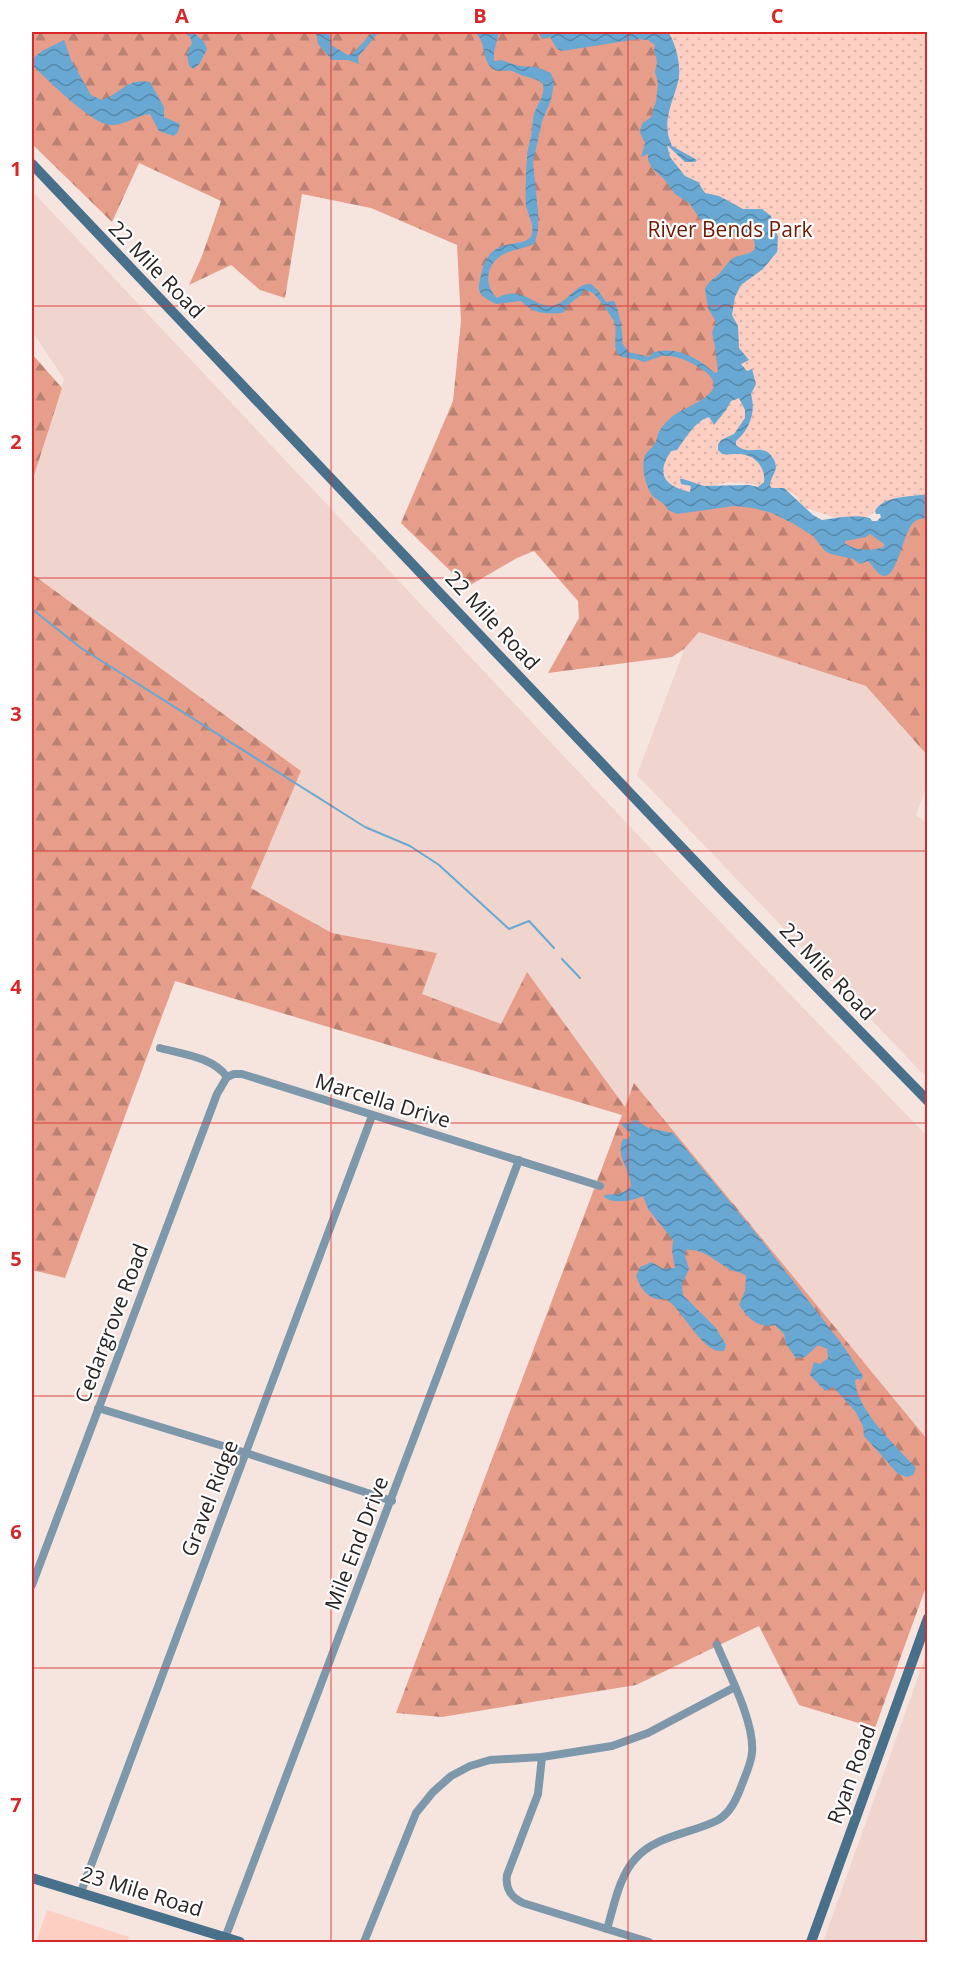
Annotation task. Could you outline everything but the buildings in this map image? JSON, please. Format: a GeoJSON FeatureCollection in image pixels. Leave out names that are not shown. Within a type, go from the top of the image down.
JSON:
{"type":"FeatureCollection","features":[{"type":"Feature","properties":{"kind":"street","name":"22 Mile Road"},"geometry":{"type":"LineString","coordinates":[[32,164],[722,890],[927,1101]]}},
{"type":"Feature","properties":{"kind":"street"},"geometry":{"type":"LineString","coordinates":[[160,1048],[208,1061],[222,1070],[227,1077]]}},
{"type":"Feature","properties":{"kind":"street","name":"Marcella Drive"},"geometry":{"type":"LineString","coordinates":[[227,1077],[242,1074],[600,1186]]}},
{"type":"Feature","properties":{"kind":"street","name":"Cedargrove Road"},"geometry":{"type":"LineString","coordinates":[[32,1585],[217,1094],[227,1077]]}},
{"type":"Feature","properties":{"kind":"street","name":"Gravel Ridge"},"geometry":{"type":"LineString","coordinates":[[81,1892],[372,1116]]}},
{"type":"Feature","properties":{"kind":"street","name":"Mile End Drive"},"geometry":{"type":"LineString","coordinates":[[225,1938],[519,1160]]}},
{"type":"Feature","properties":{"kind":"street"},"geometry":{"type":"LineString","coordinates":[[98,1408],[392,1501]]}},
{"type":"Feature","properties":{"kind":"street","name":"Ryan Road"},"geometry":{"type":"LineString","coordinates":[[811,1942],[927,1618]]}},
{"type":"Feature","properties":{"kind":"street"},"geometry":{"type":"LineString","coordinates":[[607,1929],[624,1877],[637,1857],[647,1848],[670,1837],[718,1819],[730,1809],[735,1801],[750,1762],[753,1740],[746,1716],[717,1645]]}},
{"type":"Feature","properties":{"kind":"street"},"geometry":{"type":"LineString","coordinates":[[364,1942],[411,1823],[433,1792],[452,1776],[480,1763],[503,1758],[542,1757],[602,1748],[636,1738],[735,1687]]}},
{"type":"Feature","properties":{"kind":"street"},"geometry":{"type":"LineString","coordinates":[[542,1757],[538,1794],[507,1875],[507,1888],[513,1897],[523,1903],[649,1942]]}},
{"type":"Feature","properties":{"kind":"street","name":"23 Mile Road"},"geometry":{"type":"LineString","coordinates":[[32,1878],[240,1942]]}},
{"type":"Feature","properties":{"kind":"shaded area"},"geometry":{"type":"Polygon","coordinates":[[[32,191],[702,903],[927,1136],[927,1439],[635,1084],[622,1115],[401,1049],[437,953],[332,933],[251,888],[301,771],[32,574],[32,482],[64,379],[32,331],[32,191]]]}},
{"type":"Feature","properties":{"kind":"shaded area"},"geometry":{"type":"Polygon","coordinates":[[[692,629],[866,686],[927,755],[927,784],[916,815],[928,824],[927,1078],[637,775],[692,629]]]}},
{"type":"Feature","properties":{"kind":"shaded area"},"geometry":{"type":"Polygon","coordinates":[[[927,1652],[927,1942],[823,1942],[878,1789],[927,1652]]]}},
{"type":"Feature","properties":{"kind":"green space"},"geometry":{"type":"Polygon","coordinates":[[[32,32],[650,32],[670,60],[656,151],[708,206],[771,243],[731,274],[729,390],[664,455],[660,479],[677,496],[769,493],[840,531],[927,511],[927,755],[866,686],[699,632],[684,649],[672,657],[548,673],[579,618],[578,601],[534,551],[517,558],[467,587],[401,523],[453,401],[461,321],[457,245],[371,208],[302,194],[285,298],[260,290],[231,265],[189,285],[202,256],[221,201],[139,163],[112,222],[32,144],[32,32]]]}},
{"type":"Feature","properties":{"kind":"green space","name":"River Bends Park"},"geometry":{"type":"Polygon","coordinates":[[[347,32],[927,32],[927,494],[895,498],[867,517],[840,519],[803,507],[796,495],[781,488],[769,493],[753,484],[728,482],[677,496],[666,491],[347,32]]]}},
{"type":"Feature","properties":{"kind":"green space"},"geometry":{"type":"Polygon","coordinates":[[[32,354],[62,388],[32,482],[32,354]]]}},
{"type":"Feature","properties":{"kind":"green space"},"geometry":{"type":"Polygon","coordinates":[[[32,574],[301,771],[251,888],[332,933],[437,953],[422,994],[501,1024],[527,972],[625,1107],[634,1083],[927,1439],[927,1584],[875,1728],[799,1705],[759,1626],[636,1685],[442,1717],[396,1713],[622,1115],[175,981],[65,1278],[32,1270],[32,574]]]}},
{"type":"Feature","properties":{"kind":"green space"},"geometry":{"type":"Polygon","coordinates":[[[47,1910],[129,1937],[127,1942],[36,1942],[47,1910]]]}},
{"type":"Feature","properties":{"kind":"water"},"geometry":{"type":"Polygon","coordinates":[[[183,32],[193,32],[204,42],[207,49],[194,69],[189,66],[187,54],[192,43],[190,37],[183,32]]]}},
{"type":"Feature","properties":{"kind":"water"},"geometry":{"type":"Polygon","coordinates":[[[316,32],[328,32],[331,45],[348,55],[352,54],[373,32],[379,32],[358,57],[359,64],[348,60],[332,60],[318,44],[316,32]]]}},
{"type":"Feature","properties":{"kind":"water"},"geometry":{"type":"Polygon","coordinates":[[[474,32],[499,32],[494,61],[501,60],[519,66],[536,67],[551,73],[554,83],[551,100],[542,121],[533,162],[538,212],[535,243],[504,254],[493,263],[488,281],[493,293],[497,298],[506,294],[522,295],[548,306],[560,303],[581,286],[591,284],[606,302],[614,301],[620,321],[622,343],[629,352],[649,357],[654,352],[680,352],[694,358],[715,373],[718,372],[712,333],[716,322],[708,308],[705,289],[733,258],[753,251],[755,243],[752,236],[736,234],[700,219],[689,203],[675,194],[652,168],[648,154],[641,157],[645,143],[640,133],[641,129],[644,122],[652,116],[656,102],[658,83],[655,72],[657,62],[655,45],[648,40],[638,39],[562,51],[557,49],[550,37],[543,39],[539,32],[668,32],[676,49],[679,76],[667,129],[672,146],[697,160],[685,162],[667,145],[670,157],[685,176],[698,182],[705,193],[719,196],[743,209],[762,209],[771,216],[778,237],[777,252],[763,269],[741,285],[735,297],[732,315],[738,326],[739,348],[749,360],[741,364],[747,371],[752,369],[756,384],[751,394],[753,407],[751,420],[736,441],[736,445],[745,450],[762,450],[769,453],[776,467],[770,486],[784,488],[813,515],[822,520],[858,516],[877,521],[881,517],[875,511],[885,502],[891,499],[927,494],[927,518],[917,520],[910,527],[896,564],[887,576],[879,574],[868,561],[860,564],[853,559],[825,551],[813,536],[772,513],[734,506],[677,514],[668,510],[652,495],[647,486],[644,476],[645,455],[670,418],[700,401],[712,390],[714,383],[710,376],[696,365],[676,357],[661,356],[643,362],[619,355],[615,346],[614,321],[591,292],[584,290],[563,313],[535,311],[521,301],[496,304],[482,295],[479,285],[482,271],[493,251],[524,241],[532,233],[532,222],[526,203],[527,157],[534,114],[542,96],[543,84],[512,71],[493,69],[487,61],[478,36],[474,32]],[[739,398],[731,401],[714,425],[709,417],[704,419],[691,431],[677,450],[671,451],[666,459],[663,473],[669,483],[690,492],[691,486],[681,484],[680,479],[704,486],[749,485],[758,487],[764,482],[761,466],[753,458],[743,454],[722,454],[718,450],[721,440],[734,434],[745,418],[745,410],[739,398]],[[870,534],[866,537],[845,541],[845,543],[864,550],[884,547],[884,544],[870,534]]]}},
{"type":"Feature","properties":{"kind":"water"},"geometry":{"type":"Polygon","coordinates":[[[64,40],[71,60],[91,95],[102,100],[130,84],[150,82],[164,107],[164,117],[180,124],[178,132],[174,136],[159,131],[150,114],[110,125],[91,117],[80,109],[32,65],[32,59],[42,51],[64,40]]]}},
{"type":"Feature","properties":{"kind":"water"},"geometry":{"type":"Polygon","coordinates":[[[637,1120],[648,1128],[673,1133],[759,1237],[842,1344],[863,1376],[861,1380],[855,1380],[862,1403],[879,1427],[916,1468],[913,1475],[907,1477],[898,1474],[864,1436],[863,1426],[855,1411],[833,1387],[825,1391],[810,1375],[814,1362],[820,1364],[828,1358],[827,1349],[818,1345],[805,1357],[796,1358],[786,1344],[784,1334],[775,1325],[759,1324],[746,1314],[739,1305],[745,1291],[746,1276],[744,1274],[729,1269],[702,1253],[686,1250],[685,1256],[689,1269],[682,1284],[683,1295],[716,1328],[726,1345],[724,1351],[708,1346],[666,1299],[655,1299],[643,1290],[636,1276],[640,1267],[652,1262],[663,1269],[675,1268],[673,1240],[648,1209],[643,1196],[628,1201],[617,1201],[603,1196],[620,1193],[631,1186],[621,1151],[623,1139],[627,1139],[630,1133],[621,1124],[637,1120]]]}},
{"type":"Feature","properties":{"kind":"waterway"},"geometry":{"type":"LineString","coordinates":[[32,609],[81,648],[365,827],[410,846],[439,865],[509,929],[529,921],[554,948]]}},
{"type":"Feature","properties":{"kind":"waterway"},"geometry":{"type":"LineString","coordinates":[[562,959],[580,978]]}}]}
